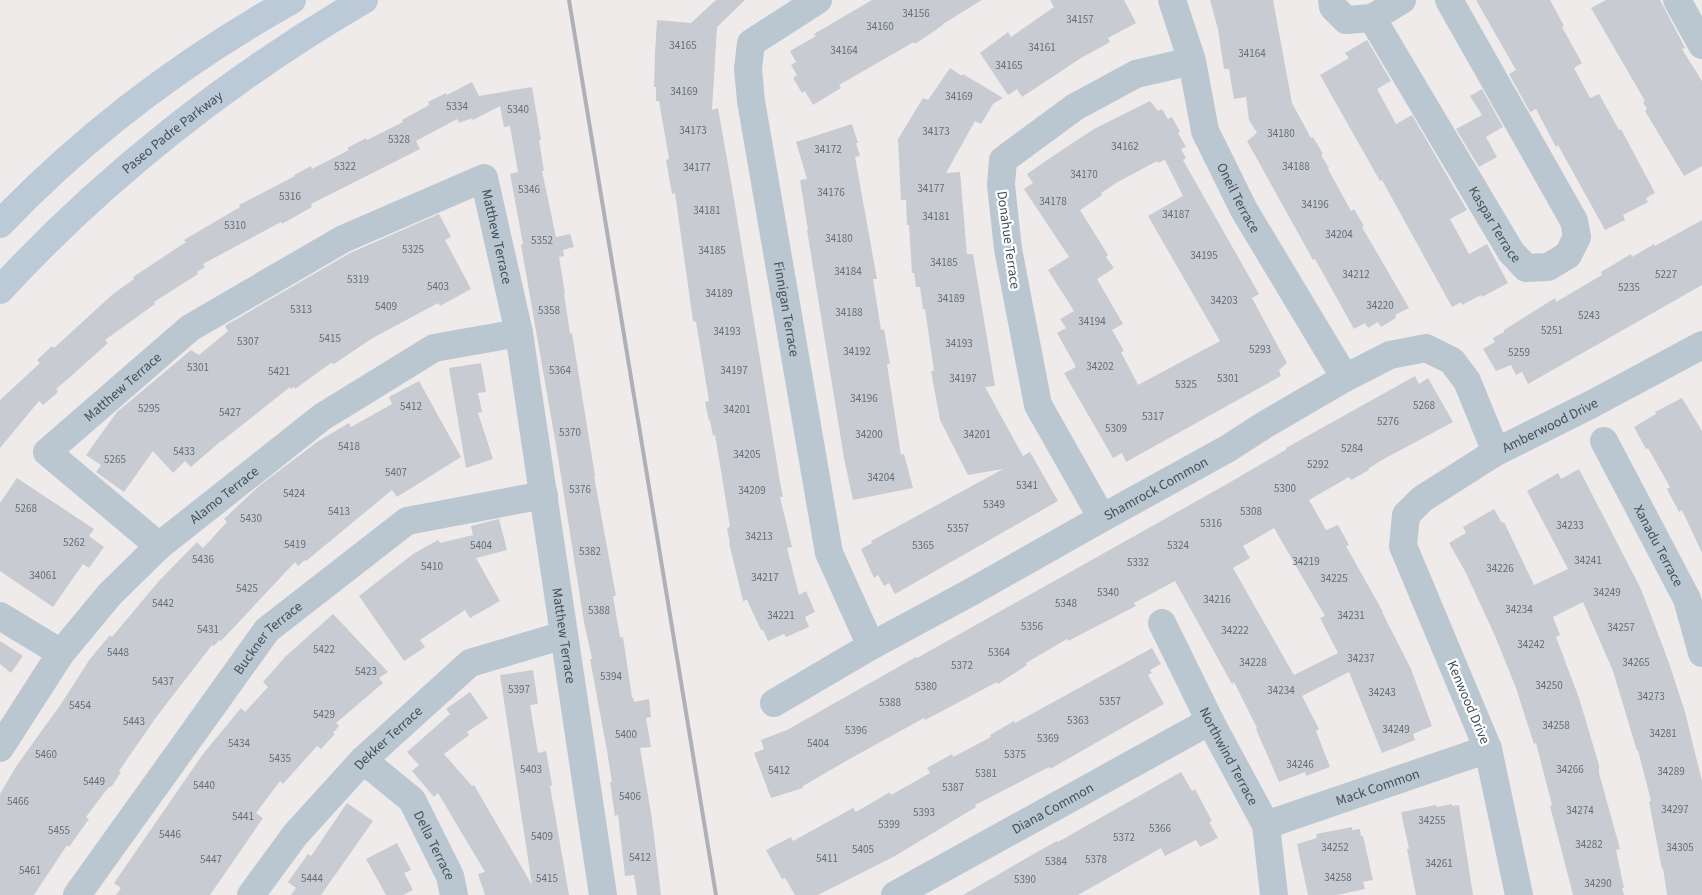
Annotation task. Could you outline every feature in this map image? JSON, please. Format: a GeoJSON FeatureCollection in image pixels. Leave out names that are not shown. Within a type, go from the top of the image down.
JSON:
{"type":"FeatureCollection","features":[{"type":"Feature","properties":{"kind":"main road"},"geometry":{"type":"LineString","coordinates":[[0,224],[85,144],[164,80],[250,23],[292,0]]}},
{"type":"Feature","properties":{"kind":"main road","name":"Paseo Padre Parkway"},"geometry":{"type":"LineString","coordinates":[[0,290],[46,242],[110,183],[182,123],[261,64],[364,0]]}},
{"type":"Feature","properties":{"kind":"street","name":"Finnigan Terrace"},"geometry":{"type":"LineString","coordinates":[[818,0],[751,43],[748,68],[753,110],[829,553],[872,646]]}},
{"type":"Feature","properties":{"kind":"street","name":"Oneil Terrace"},"geometry":{"type":"LineString","coordinates":[[1172,0],[1192,61],[1205,131],[1244,210],[1345,378]]}},
{"type":"Feature","properties":{"kind":"street"},"geometry":{"type":"LineString","coordinates":[[1332,0],[1333,7],[1346,20],[1372,18],[1402,0]]}},
{"type":"Feature","properties":{"kind":"street","name":"Kaspar Terrace"},"geometry":{"type":"LineString","coordinates":[[1372,18],[1511,252],[1526,268],[1548,267],[1568,255],[1577,237],[1574,222],[1449,0]]}},
{"type":"Feature","properties":{"kind":"street"},"geometry":{"type":"LineString","coordinates":[[1677,0],[1702,45]]}},
{"type":"Feature","properties":{"kind":"street","name":"Donahue Terrace"},"geometry":{"type":"LineString","coordinates":[[1102,518],[1038,405],[1008,249],[1001,185],[1003,160],[1074,107],[1136,74],[1192,61]]}},
{"type":"Feature","properties":{"kind":"street","name":"Matthew Terrace"},"geometry":{"type":"LineString","coordinates":[[160,546],[47,452],[190,328],[343,239],[484,178],[519,333],[603,895]]}},
{"type":"Feature","properties":{"kind":"street","name":"Alamo Terrace"},"geometry":{"type":"LineString","coordinates":[[0,748],[61,653],[110,594],[160,546],[322,417],[434,348],[519,333]]}},
{"type":"Feature","properties":{"kind":"street","name":"Amberwood Drive"},"geometry":{"type":"LineString","coordinates":[[1406,515],[1422,499],[1496,452],[1592,404],[1702,345]]}},
{"type":"Feature","properties":{"kind":"street","name":"Shamrock Common"},"geometry":{"type":"LineString","coordinates":[[774,703],[872,646],[973,592],[1228,449],[1266,424],[1345,378],[1390,355],[1426,348],[1452,361],[1467,381],[1496,452]]}},
{"type":"Feature","properties":{"kind":"street","name":"Xanadu Terrace"},"geometry":{"type":"LineString","coordinates":[[1604,441],[1687,599],[1702,653]]}},
{"type":"Feature","properties":{"kind":"street","name":"Buckner Terrace"},"geometry":{"type":"LineString","coordinates":[[77,895],[267,630],[407,521],[544,495]]}},
{"type":"Feature","properties":{"kind":"street","name":"Kenwood Drive"},"geometry":{"type":"LineString","coordinates":[[1406,515],[1403,546],[1488,749],[1519,895]]}},
{"type":"Feature","properties":{"kind":"street"},"geometry":{"type":"LineString","coordinates":[[0,616],[61,653]]}},
{"type":"Feature","properties":{"kind":"street","name":"Northwind Terrace"},"geometry":{"type":"LineString","coordinates":[[1162,623],[1210,721],[1266,825],[1274,895]]}},
{"type":"Feature","properties":{"kind":"street","name":"Dekker Terrace"},"geometry":{"type":"LineString","coordinates":[[251,895],[295,835],[363,760],[470,664],[564,636]]}},
{"type":"Feature","properties":{"kind":"street","name":"Diana Common"},"geometry":{"type":"LineString","coordinates":[[895,895],[1210,721]]}},
{"type":"Feature","properties":{"kind":"street","name":"Mack Common"},"geometry":{"type":"LineString","coordinates":[[1266,825],[1488,749]]}},
{"type":"Feature","properties":{"kind":"street","name":"Della Terrace"},"geometry":{"type":"LineString","coordinates":[[363,760],[412,800],[450,876],[454,895]]}},
{"type":"Feature","properties":{"kind":"building"},"geometry":{"type":"Polygon","coordinates":[[[716,0],[745,0],[717,27],[712,110],[718,108],[733,193],[783,497],[780,497],[792,547],[787,548],[799,595],[806,591],[815,612],[805,617],[809,627],[786,637],[784,634],[768,641],[747,600],[743,601],[729,543],[727,528],[730,527],[723,483],[715,435],[713,436],[705,402],[709,401],[696,322],[693,321],[675,193],[672,194],[666,160],[669,159],[659,101],[656,101],[656,87],[654,87],[657,20],[691,23],[716,0]]]}},
{"type":"Feature","properties":{"kind":"building"},"geometry":{"type":"Polygon","coordinates":[[[872,0],[982,0],[915,44],[914,42],[839,85],[841,88],[813,105],[805,91],[802,93],[793,78],[797,75],[791,65],[796,62],[790,51],[816,36],[814,34],[872,0]]]}},
{"type":"Feature","properties":{"kind":"building"},"geometry":{"type":"Polygon","coordinates":[[[1050,0],[1124,0],[1136,23],[1108,38],[1110,42],[1081,58],[1022,97],[1017,89],[1008,95],[980,53],[1008,32],[1011,37],[1054,7],[1050,0]]]}},
{"type":"Feature","properties":{"kind":"building"},"geometry":{"type":"Polygon","coordinates":[[[1210,0],[1273,0],[1292,103],[1311,138],[1313,137],[1323,154],[1321,155],[1351,211],[1354,209],[1364,226],[1362,227],[1409,308],[1395,315],[1396,318],[1381,327],[1378,322],[1368,328],[1365,323],[1354,329],[1315,259],[1313,260],[1247,141],[1257,133],[1249,120],[1246,97],[1234,99],[1229,69],[1224,69],[1218,29],[1210,0]]]}},
{"type":"Feature","properties":{"kind":"building"},"geometry":{"type":"Polygon","coordinates":[[[1476,0],[1550,0],[1564,26],[1562,27],[1582,63],[1574,68],[1590,98],[1599,94],[1619,130],[1621,129],[1655,193],[1646,198],[1648,202],[1623,215],[1625,220],[1605,230],[1536,109],[1530,112],[1509,74],[1516,70],[1476,0]]]}},
{"type":"Feature","properties":{"kind":"building"},"geometry":{"type":"Polygon","coordinates":[[[1606,0],[1660,0],[1685,48],[1682,49],[1702,81],[1702,166],[1684,176],[1645,111],[1647,109],[1643,102],[1645,101],[1591,8],[1606,0]]]}},
{"type":"Feature","properties":{"kind":"building"},"geometry":{"type":"Polygon","coordinates":[[[1367,40],[1391,81],[1377,89],[1396,124],[1412,115],[1467,210],[1450,219],[1469,254],[1487,244],[1508,283],[1482,297],[1481,295],[1462,305],[1461,302],[1452,307],[1382,180],[1380,181],[1320,75],[1349,58],[1345,53],[1367,40]]]}},
{"type":"Feature","properties":{"kind":"building"},"geometry":{"type":"Polygon","coordinates":[[[950,68],[1003,98],[993,104],[981,124],[975,121],[946,173],[960,172],[967,254],[973,254],[995,386],[985,387],[1023,456],[1030,452],[1058,501],[895,594],[889,583],[884,586],[878,575],[874,578],[861,549],[872,543],[871,541],[1003,469],[968,475],[940,420],[931,371],[934,371],[925,309],[923,309],[920,287],[916,287],[914,273],[912,273],[906,200],[901,200],[898,139],[923,98],[928,100],[950,68]]]}},
{"type":"Feature","properties":{"kind":"building"},"geometry":{"type":"Polygon","coordinates":[[[472,82],[479,96],[532,87],[541,140],[539,140],[544,171],[542,171],[556,237],[570,234],[574,247],[563,250],[564,256],[559,257],[570,334],[572,333],[594,476],[616,596],[613,596],[620,637],[623,637],[632,698],[634,702],[649,699],[651,717],[646,718],[651,747],[640,748],[652,819],[661,895],[637,895],[634,875],[625,876],[618,815],[615,816],[610,782],[612,782],[590,659],[592,659],[584,622],[510,174],[518,172],[510,126],[504,127],[500,106],[473,120],[472,118],[459,123],[457,119],[416,141],[420,149],[311,204],[312,207],[282,224],[281,222],[203,264],[205,267],[197,272],[198,274],[154,302],[155,304],[105,340],[108,343],[56,389],[58,391],[56,394],[43,405],[39,401],[0,448],[0,400],[40,363],[37,360],[52,346],[54,348],[113,294],[134,279],[133,277],[186,242],[184,240],[240,207],[239,205],[311,166],[312,169],[349,150],[347,148],[366,138],[367,140],[403,122],[402,120],[429,105],[428,102],[472,82]]]}},
{"type":"Feature","properties":{"kind":"building"},"geometry":{"type":"Polygon","coordinates":[[[1482,89],[1503,127],[1486,137],[1497,157],[1479,167],[1456,129],[1482,115],[1470,96],[1482,89]]]}},
{"type":"Feature","properties":{"kind":"building"},"geometry":{"type":"Polygon","coordinates":[[[1150,101],[1158,111],[1162,109],[1168,119],[1172,117],[1186,147],[1181,149],[1186,158],[1183,160],[1259,294],[1252,298],[1287,363],[1279,370],[1281,376],[1126,462],[1122,453],[1113,458],[1064,373],[1076,367],[1057,333],[1066,328],[1060,319],[1074,311],[1048,270],[1069,257],[1024,189],[1033,183],[1027,174],[1094,129],[1150,101]],[[1165,160],[1158,163],[1157,161],[1116,183],[1080,210],[1114,268],[1097,279],[1123,324],[1112,330],[1124,351],[1121,352],[1138,385],[1220,341],[1148,216],[1183,196],[1165,160]]]}},
{"type":"Feature","properties":{"kind":"building"},"geometry":{"type":"Polygon","coordinates":[[[852,124],[860,156],[855,157],[877,279],[873,279],[881,330],[884,329],[890,364],[887,364],[901,455],[904,454],[913,488],[853,500],[844,458],[807,230],[800,180],[807,179],[796,142],[852,124]]]}},
{"type":"Feature","properties":{"kind":"building"},"geometry":{"type":"Polygon","coordinates":[[[439,214],[451,237],[445,240],[471,289],[440,306],[438,303],[371,339],[334,364],[331,363],[295,389],[290,387],[222,440],[191,467],[185,461],[173,473],[153,451],[124,492],[96,472],[101,465],[86,455],[117,412],[191,350],[199,355],[228,331],[225,326],[350,253],[439,214]]]}},
{"type":"Feature","properties":{"kind":"building"},"geometry":{"type":"Polygon","coordinates":[[[1702,220],[1702,285],[1528,384],[1522,372],[1516,375],[1511,365],[1496,371],[1483,349],[1495,342],[1493,338],[1555,298],[1556,302],[1602,275],[1601,272],[1631,254],[1632,257],[1702,220]]]}},
{"type":"Feature","properties":{"kind":"building"},"geometry":{"type":"Polygon","coordinates":[[[481,363],[486,392],[478,393],[482,412],[478,413],[493,459],[466,468],[449,368],[481,363]]]}},
{"type":"Feature","properties":{"kind":"building"},"geometry":{"type":"Polygon","coordinates":[[[1415,376],[1419,384],[1428,378],[1453,422],[1380,461],[1351,480],[1349,477],[1309,500],[1326,530],[1338,525],[1349,545],[1346,546],[1383,612],[1411,669],[1432,726],[1413,734],[1415,740],[1382,753],[1349,672],[1302,696],[1319,729],[1316,731],[1330,767],[1306,776],[1305,772],[1279,782],[1257,728],[1234,682],[1232,684],[1175,581],[1134,603],[1136,606],[1068,641],[1067,639],[1026,663],[1027,665],[998,684],[997,682],[925,720],[924,718],[846,761],[803,786],[803,788],[771,798],[754,753],[764,749],[761,740],[787,730],[917,658],[1227,484],[1286,448],[1415,376]],[[1274,528],[1243,546],[1250,558],[1233,568],[1294,675],[1338,653],[1320,618],[1325,616],[1274,528]]]}},
{"type":"Feature","properties":{"kind":"building"},"geometry":{"type":"Polygon","coordinates":[[[419,381],[461,457],[397,497],[392,490],[306,561],[298,566],[295,562],[221,641],[219,640],[214,646],[212,645],[157,716],[119,771],[121,772],[112,786],[108,788],[86,817],[89,819],[69,847],[67,845],[34,895],[0,895],[0,794],[17,765],[61,704],[90,659],[110,635],[112,637],[158,582],[197,542],[203,548],[227,522],[224,519],[259,486],[317,442],[349,423],[351,427],[392,404],[389,397],[419,381]]]}},
{"type":"Feature","properties":{"kind":"building"},"geometry":{"type":"Polygon","coordinates":[[[1682,398],[1702,431],[1702,553],[1682,510],[1679,512],[1667,489],[1670,487],[1634,427],[1656,414],[1655,412],[1682,398]]]}},
{"type":"Feature","properties":{"kind":"building"},"geometry":{"type":"Polygon","coordinates":[[[1579,469],[1641,589],[1685,712],[1702,781],[1702,895],[1667,895],[1649,802],[1651,801],[1638,750],[1613,671],[1583,602],[1553,617],[1560,635],[1556,637],[1579,698],[1599,765],[1599,773],[1620,849],[1616,850],[1624,895],[1573,895],[1536,743],[1534,744],[1516,688],[1495,636],[1466,573],[1449,543],[1466,533],[1463,527],[1494,509],[1502,523],[1504,522],[1534,585],[1568,569],[1527,491],[1558,473],[1561,479],[1579,469]]]}},
{"type":"Feature","properties":{"kind":"building"},"geometry":{"type":"Polygon","coordinates":[[[17,478],[94,529],[89,536],[104,547],[89,568],[83,564],[53,607],[0,571],[0,503],[17,478]]]}},
{"type":"Feature","properties":{"kind":"building"},"geometry":{"type":"Polygon","coordinates":[[[499,519],[507,550],[476,558],[500,601],[470,618],[465,610],[420,640],[425,647],[404,661],[359,596],[413,554],[438,540],[440,543],[473,535],[471,526],[499,519]]]}},
{"type":"Feature","properties":{"kind":"building"},"geometry":{"type":"Polygon","coordinates":[[[333,614],[388,672],[379,678],[383,683],[336,723],[339,726],[333,733],[335,734],[321,749],[317,746],[283,784],[280,781],[256,813],[263,818],[210,895],[116,895],[121,888],[114,883],[203,754],[241,708],[245,712],[268,687],[263,682],[285,657],[333,614]]]}},
{"type":"Feature","properties":{"kind":"building"},"geometry":{"type":"Polygon","coordinates":[[[0,641],[23,656],[11,673],[0,664],[0,641]]]}},
{"type":"Feature","properties":{"kind":"building"},"geometry":{"type":"Polygon","coordinates":[[[1152,648],[1161,664],[1150,670],[1152,673],[1148,675],[1164,704],[1050,769],[1049,767],[975,805],[976,807],[895,856],[818,895],[795,895],[785,878],[782,879],[766,850],[791,837],[793,841],[853,808],[856,812],[890,792],[891,795],[930,773],[927,768],[952,754],[953,757],[991,737],[990,735],[1014,721],[1015,723],[1152,648]]]}},
{"type":"Feature","properties":{"kind":"building"},"geometry":{"type":"Polygon","coordinates":[[[533,670],[538,704],[530,705],[538,753],[546,751],[552,785],[550,786],[569,895],[485,895],[478,874],[485,872],[438,793],[434,797],[412,771],[419,765],[407,752],[450,714],[446,709],[470,692],[488,718],[467,732],[469,735],[444,754],[472,786],[474,785],[532,885],[500,675],[533,670]]]}},
{"type":"Feature","properties":{"kind":"building"},"geometry":{"type":"Polygon","coordinates":[[[1181,772],[1192,791],[1195,789],[1212,821],[1209,822],[1218,838],[1200,847],[1196,840],[1165,856],[1161,848],[1078,895],[963,895],[1037,852],[1181,772]]]}},
{"type":"Feature","properties":{"kind":"building"},"geometry":{"type":"Polygon","coordinates":[[[347,803],[373,821],[321,895],[291,895],[296,888],[288,882],[308,854],[311,856],[347,803]]]}},
{"type":"Feature","properties":{"kind":"building"},"geometry":{"type":"Polygon","coordinates":[[[1452,804],[1452,806],[1459,805],[1473,895],[1416,895],[1401,812],[1452,804]]]}},
{"type":"Feature","properties":{"kind":"building"},"geometry":{"type":"Polygon","coordinates":[[[1352,827],[1352,830],[1360,829],[1361,836],[1363,836],[1373,880],[1363,882],[1365,889],[1337,895],[1308,895],[1297,844],[1317,838],[1316,834],[1352,827]]]}},
{"type":"Feature","properties":{"kind":"building"},"geometry":{"type":"Polygon","coordinates":[[[397,843],[411,870],[404,873],[413,890],[403,895],[386,895],[366,859],[397,843]]]}},
{"type":"Feature","properties":{"kind":"railway"},"geometry":{"type":"LineString","coordinates":[[569,0],[716,895]]}}]}
